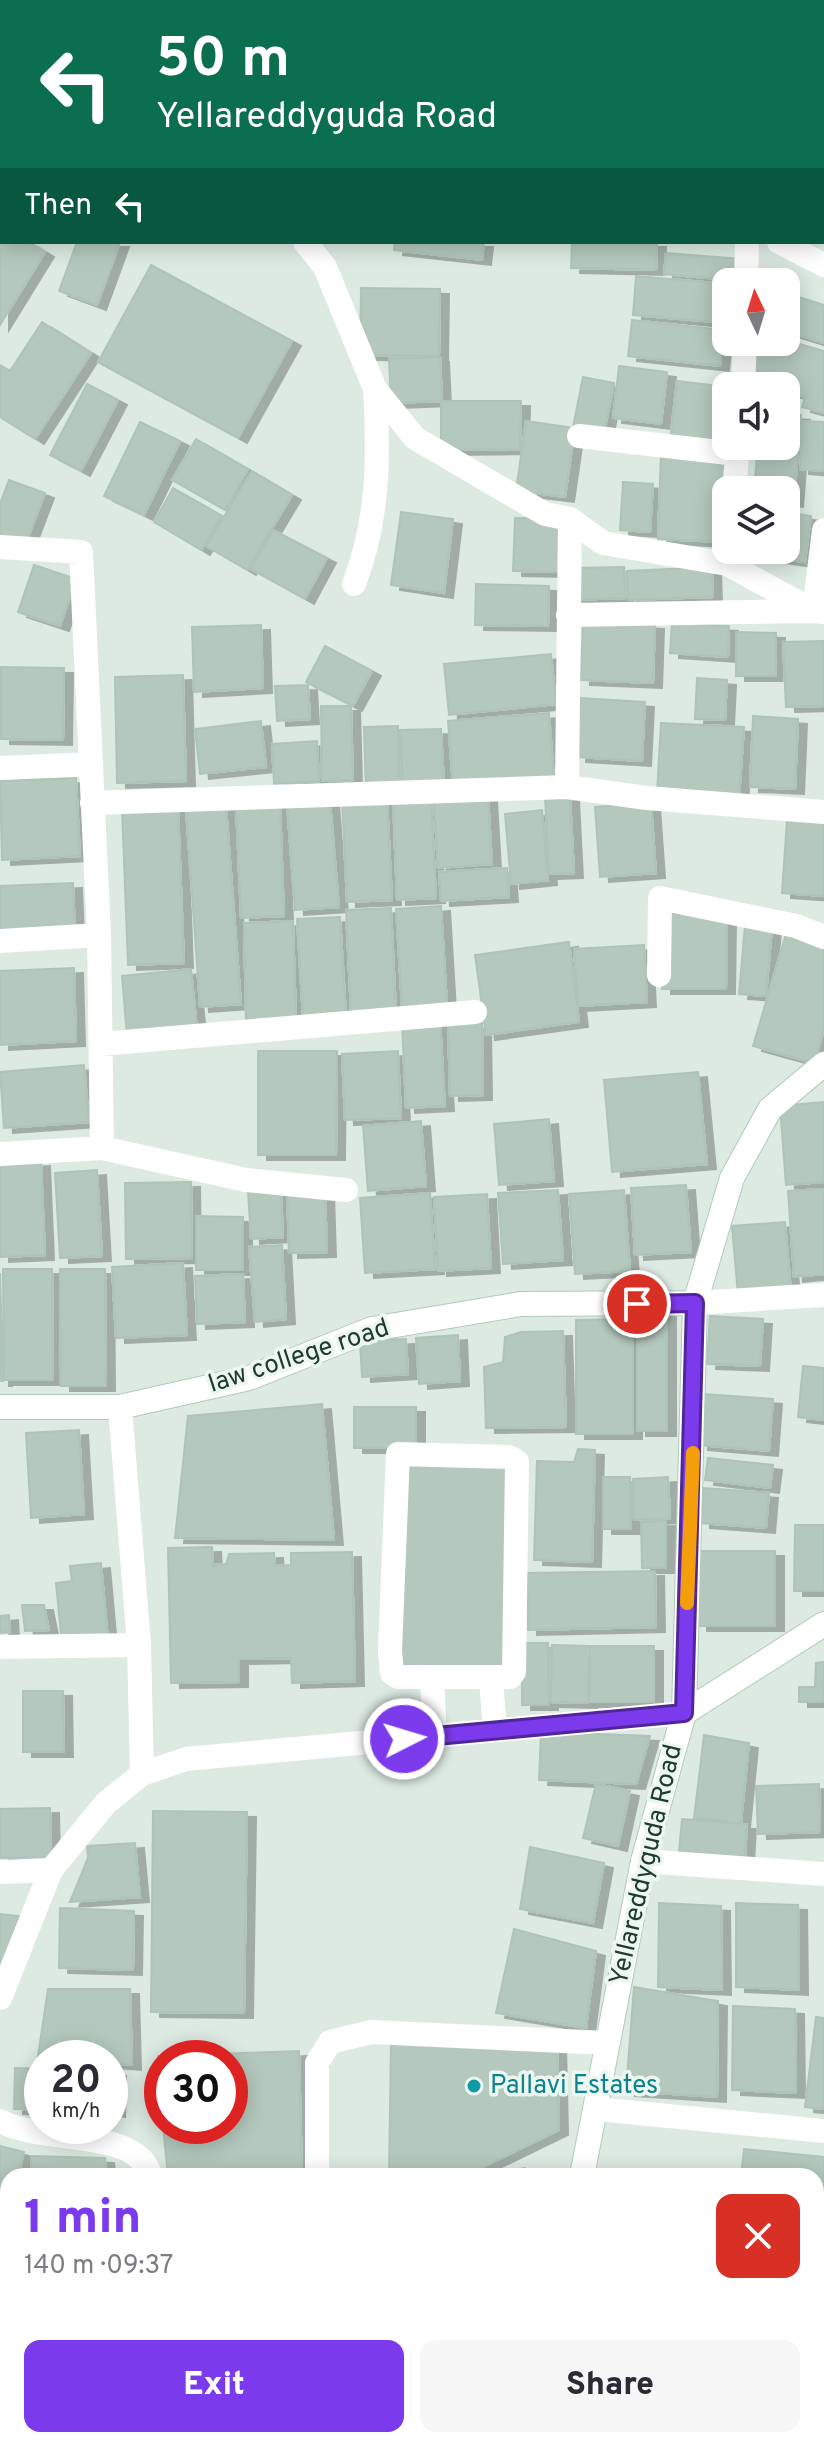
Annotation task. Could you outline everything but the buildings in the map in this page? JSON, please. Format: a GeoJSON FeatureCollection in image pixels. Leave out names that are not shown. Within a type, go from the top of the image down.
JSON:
{"type":"FeatureCollection","features":[{"type":"Feature","properties":{"kind":"street"},"geometry":{"type":"LineString","coordinates":[[307,244],[325,267],[375,389],[415,438],[545,514],[570,519],[603,543],[712,555]]}},
{"type":"Feature","properties":{"kind":"street"},"geometry":{"type":"LineString","coordinates":[[325,267],[330,244]]}},
{"type":"Feature","properties":{"kind":"street"},"geometry":{"type":"LineString","coordinates":[[746,268],[747,244]]}},
{"type":"Feature","properties":{"kind":"street"},"geometry":{"type":"LineString","coordinates":[[783,244],[824,265]]}},
{"type":"Feature","properties":{"kind":"street"},"geometry":{"type":"LineString","coordinates":[[354,584],[375,514],[378,443],[375,389]]}},
{"type":"Feature","properties":{"kind":"street"},"geometry":{"type":"LineString","coordinates":[[579,436],[712,448]]}},
{"type":"Feature","properties":{"kind":"street"},"geometry":{"type":"LineString","coordinates":[[567,787],[570,519]]}},
{"type":"Feature","properties":{"kind":"street"},"geometry":{"type":"LineString","coordinates":[[819,612],[824,530]]}},
{"type":"Feature","properties":{"kind":"street"},"geometry":{"type":"LineString","coordinates":[[0,547],[81,552],[99,935],[102,1148]]}},
{"type":"Feature","properties":{"kind":"street"},"geometry":{"type":"LineString","coordinates":[[740,564],[819,612]]}},
{"type":"Feature","properties":{"kind":"street"},"geometry":{"type":"LineString","coordinates":[[568,615],[819,612]]}},
{"type":"Feature","properties":{"kind":"street"},"geometry":{"type":"LineString","coordinates":[[0,768],[91,764]]}},
{"type":"Feature","properties":{"kind":"street"},"geometry":{"type":"LineString","coordinates":[[92,803],[567,787],[647,798],[824,812]]}},
{"type":"Feature","properties":{"kind":"street"},"geometry":{"type":"LineString","coordinates":[[659,975],[660,898],[796,926],[824,937]]}},
{"type":"Feature","properties":{"kind":"street"},"geometry":{"type":"LineString","coordinates":[[0,941],[99,935]]}},
{"type":"Feature","properties":{"kind":"street"},"geometry":{"type":"LineString","coordinates":[[101,1044],[475,1012]]}},
{"type":"Feature","properties":{"kind":"street","name":"Yellareddyguda Road"},"geometry":{"type":"LineString","coordinates":[[584,2168],[643,1861],[684,1713],[695,1303],[732,1178],[770,1109],[824,1064]]}},
{"type":"Feature","properties":{"kind":"street"},"geometry":{"type":"LineString","coordinates":[[0,1154],[102,1148],[246,1180],[346,1190]]}},
{"type":"Feature","properties":{"kind":"street","name":"law college road"},"geometry":{"type":"LineString","coordinates":[[0,1407],[120,1407],[249,1378],[372,1329],[521,1304],[695,1303],[824,1295]]}},
{"type":"Feature","properties":{"kind":"street"},"geometry":{"type":"LineString","coordinates":[[120,1407],[139,1645],[142,1774]]}},
{"type":"Feature","properties":{"kind":"street"},"geometry":{"type":"LineString","coordinates":[[402,1453],[509,1457],[517,1462],[514,1672],[506,1679],[491,1679],[398,1677],[391,1670],[397,1458],[402,1453]]}},
{"type":"Feature","properties":{"kind":"street"},"geometry":{"type":"LineString","coordinates":[[0,1998],[51,1870],[106,1803],[142,1774],[186,1759],[684,1713],[824,1624]]}},
{"type":"Feature","properties":{"kind":"street"},"geometry":{"type":"LineString","coordinates":[[0,1647],[139,1645]]}},
{"type":"Feature","properties":{"kind":"street"},"geometry":{"type":"LineString","coordinates":[[432,1678],[435,1736]]}},
{"type":"Feature","properties":{"kind":"street"},"geometry":{"type":"LineString","coordinates":[[491,1679],[495,1730]]}},
{"type":"Feature","properties":{"kind":"street"},"geometry":{"type":"LineString","coordinates":[[643,1861],[824,1874]]}},
{"type":"Feature","properties":{"kind":"street"},"geometry":{"type":"LineString","coordinates":[[0,1872],[51,1870]]}},
{"type":"Feature","properties":{"kind":"street"},"geometry":{"type":"LineString","coordinates":[[317,2168],[317,2063],[330,2042],[371,2032],[607,2043]]}},
{"type":"Feature","properties":{"kind":"street"},"geometry":{"type":"LineString","coordinates":[[596,2109],[824,2131]]}},
{"type":"Feature","properties":{"kind":"street"},"geometry":{"type":"LineString","coordinates":[[0,2121],[16,2129],[45,2136],[126,2145],[143,2158],[147,2168]]}},
{"type":"Feature","properties":{"kind":"street"},"geometry":{"type":"LineString","coordinates":[[394,2448],[504,2448]]}},
{"type":"Feature","properties":{"kind":"slow traffic"},"geometry":{"type":"LineString","coordinates":[[687,1603],[693,1453]]}},
{"type":"Feature","properties":{"kind":"place","name":"Pallavi Estates"},"geometry":{"type":"Point","coordinates":[474,2086]}},
{"type":"Feature","properties":{"kind":"route"},"geometry":{"type":"LineString","coordinates":[[404,1739],[684,1713],[695,1303],[637,1304]]}}]}
